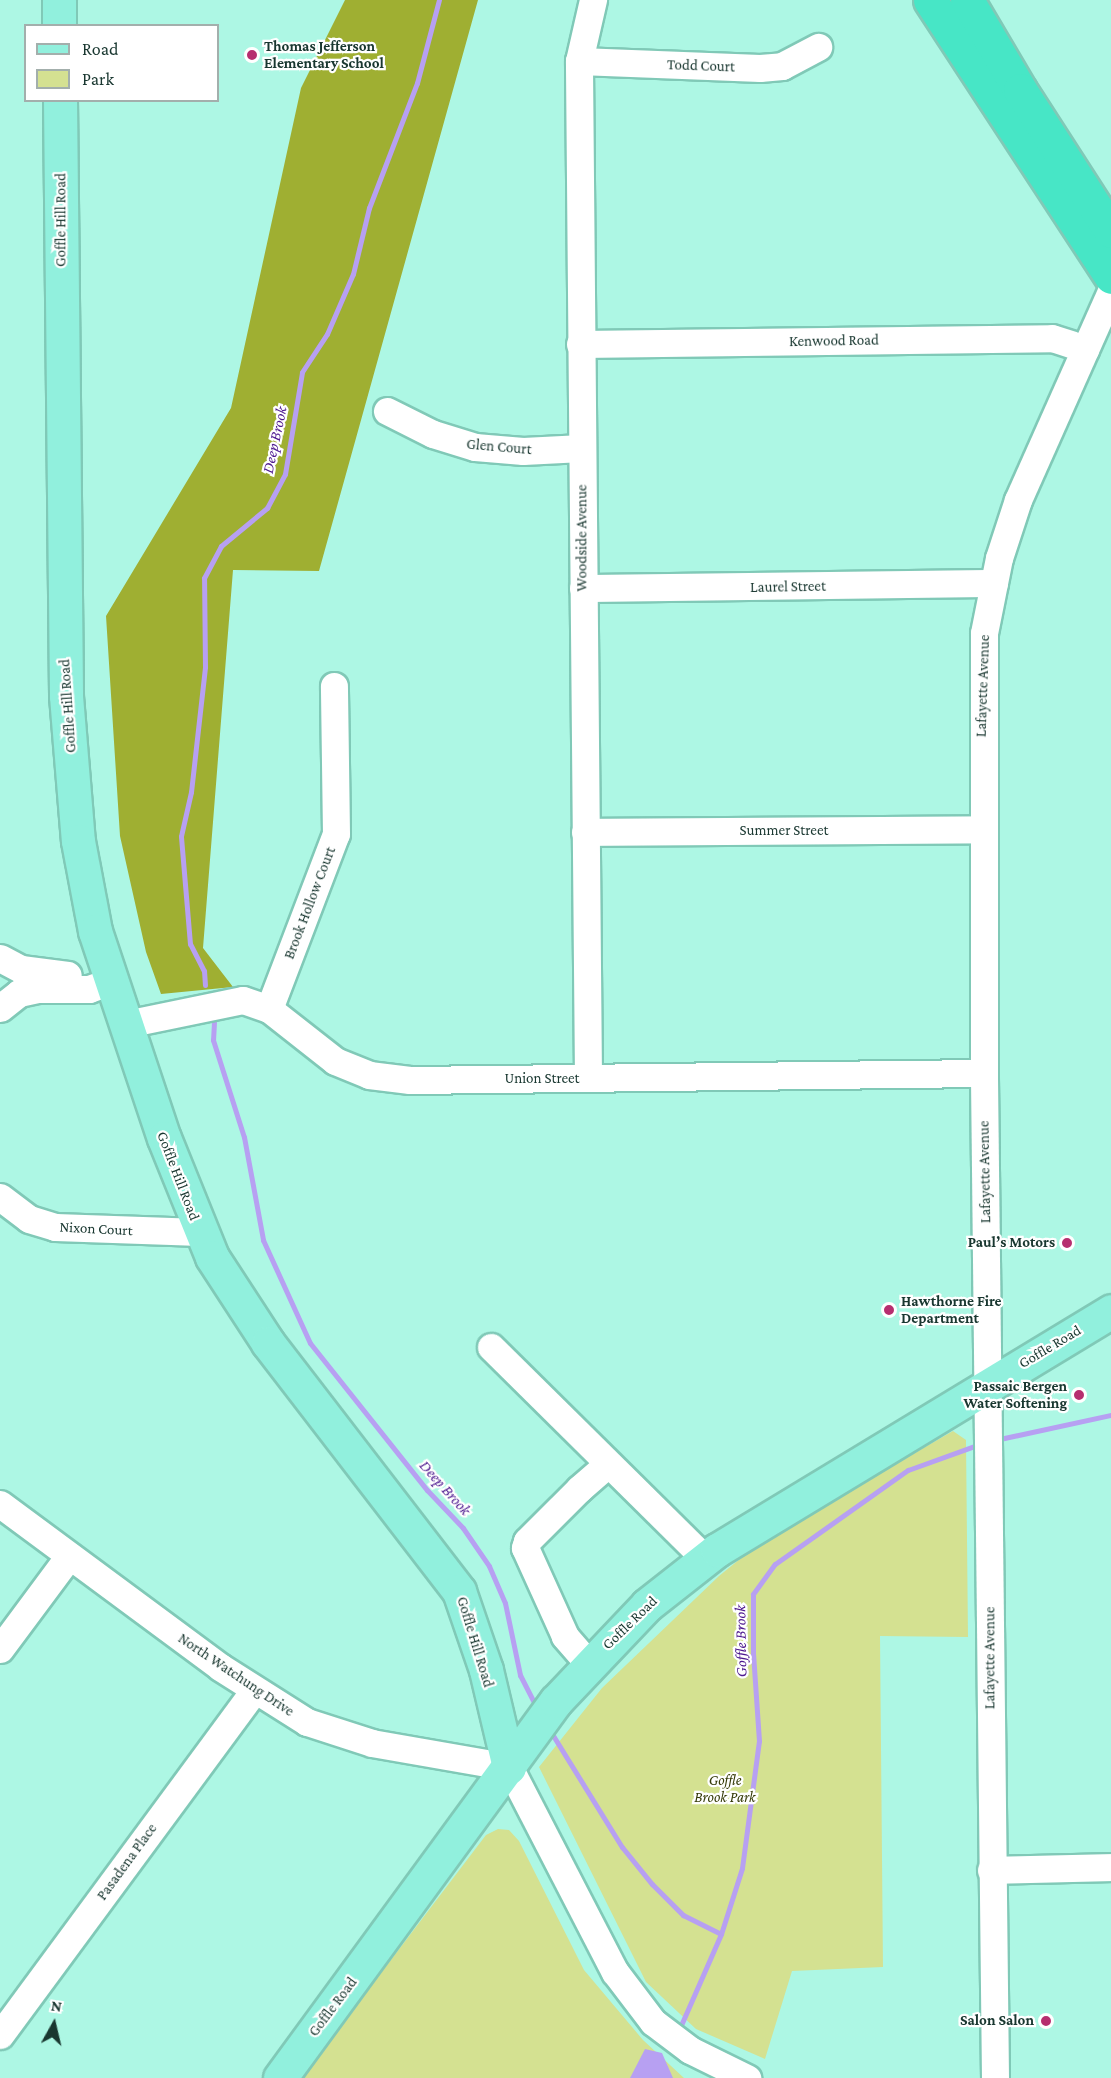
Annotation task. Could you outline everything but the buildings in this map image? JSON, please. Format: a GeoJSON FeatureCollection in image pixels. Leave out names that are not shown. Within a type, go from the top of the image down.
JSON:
{"type":"FeatureCollection","features":[{"type":"Feature","properties":{"kind":"highway"},"geometry":{"type":"LineString","coordinates":[[930,0],[1106,254]]}},
{"type":"Feature","properties":{"kind":"highway"},"geometry":{"type":"LineString","coordinates":[[967,0],[1020,90],[1106,254]]}},
{"type":"Feature","properties":{"kind":"main road"},"geometry":{"type":"LineString","coordinates":[[59,0],[59,24]]}},
{"type":"Feature","properties":{"kind":"main road","name":"Goffle Hill Road"},"geometry":{"type":"LineString","coordinates":[[60,102],[66,696],[78,841],[95,931],[200,1232],[226,1281],[268,1343],[459,1591],[486,1670],[509,1767]]}},
{"type":"Feature","properties":{"kind":"main road","name":"Goffle Road"},"geometry":{"type":"LineString","coordinates":[[280,2078],[556,1701],[588,1664],[647,1605],[705,1559],[988,1384],[1111,1311]]}},
{"type":"Feature","properties":{"kind":"street","name":"Woodside Avenue"},"geometry":{"type":"LineString","coordinates":[[588,1078],[579,62],[593,0]]}},
{"type":"Feature","properties":{"kind":"street","name":"Todd Court"},"geometry":{"type":"LineString","coordinates":[[579,62],[760,68],[782,66],[818,47]]}},
{"type":"Feature","properties":{"kind":"street","name":"Lafayette Avenue"},"geometry":{"type":"LineString","coordinates":[[995,2078],[984,1073],[984,633],[994,583],[1018,500],[1111,291]]}},
{"type":"Feature","properties":{"kind":"street","name":"Kenwood Road"},"geometry":{"type":"LineString","coordinates":[[580,344],[1052,338],[1085,350]]}},
{"type":"Feature","properties":{"kind":"street","name":"Glen Court"},"geometry":{"type":"LineString","coordinates":[[387,411],[433,434],[475,447],[523,451],[582,448]]}},
{"type":"Feature","properties":{"kind":"street","name":"Laurel Street"},"geometry":{"type":"LineString","coordinates":[[582,588],[994,583]]}},
{"type":"Feature","properties":{"kind":"street","name":"Brook Hollow Court"},"geometry":{"type":"LineString","coordinates":[[269,1009],[336,834],[334,686]]}},
{"type":"Feature","properties":{"kind":"street","name":"Summer Street"},"geometry":{"type":"LineString","coordinates":[[585,832],[983,829]]}},
{"type":"Feature","properties":{"kind":"street"},"geometry":{"type":"LineString","coordinates":[[0,958],[21,969],[93,974],[111,981]]}},
{"type":"Feature","properties":{"kind":"street"},"geometry":{"type":"LineString","coordinates":[[0,1008],[19,993],[38,989],[89,989],[111,981]]}},
{"type":"Feature","properties":{"kind":"street","name":"Union Street"},"geometry":{"type":"LineString","coordinates":[[126,1024],[226,1001],[243,1000],[269,1009],[335,1061],[369,1075],[410,1080],[984,1073]]}},
{"type":"Feature","properties":{"kind":"street","name":"Nixon Court"},"geometry":{"type":"LineString","coordinates":[[0,1197],[29,1219],[55,1227],[200,1232]]}},
{"type":"Feature","properties":{"kind":"street"},"geometry":{"type":"LineString","coordinates":[[491,1347],[705,1559]]}},
{"type":"Feature","properties":{"kind":"street"},"geometry":{"type":"LineString","coordinates":[[588,1664],[565,1636],[544,1596],[526,1554],[527,1541],[608,1464]]}},
{"type":"Feature","properties":{"kind":"street","name":"North Watchung Drive"},"geometry":{"type":"LineString","coordinates":[[0,1504],[254,1690],[307,1722],[372,1743],[509,1767]]}},
{"type":"Feature","properties":{"kind":"street"},"geometry":{"type":"LineString","coordinates":[[0,1649],[69,1556]]}},
{"type":"Feature","properties":{"kind":"street","name":"Pasadena Place"},"geometry":{"type":"LineString","coordinates":[[0,2035],[254,1690]]}},
{"type":"Feature","properties":{"kind":"street","name":"Goffle Hill Road"},"geometry":{"type":"LineString","coordinates":[[509,1767],[615,1972],[653,2022],[690,2050],[747,2078]]}},
{"type":"Feature","properties":{"kind":"street"},"geometry":{"type":"LineString","coordinates":[[991,1870],[1111,1868]]}},
{"type":"Feature","properties":{"kind":"green space"},"geometry":{"type":"Polygon","coordinates":[[[345,0],[478,0],[319,571],[233,570],[203,948],[233,987],[161,994],[146,952],[120,836],[106,616],[231,408],[301,88],[345,0]]]}},
{"type":"Feature","properties":{"kind":"green space","name":"Goffle Brook Park"},"geometry":{"type":"Polygon","coordinates":[[[953,1431],[966,1440],[968,1637],[880,1636],[883,1967],[792,1971],[765,2059],[696,2029],[646,1982],[539,1767],[602,1688],[719,1576],[762,1541],[953,1431]]]}},
{"type":"Feature","properties":{"kind":"green space"},"geometry":{"type":"Polygon","coordinates":[[[498,1829],[509,1830],[519,1841],[584,1970],[643,2040],[684,2078],[301,2078],[486,1835],[498,1829]]]}},
{"type":"Feature","properties":{"kind":"shaded area"},"geometry":{"type":"Polygon","coordinates":[[[645,2049],[662,2053],[673,2078],[630,2078],[645,2049]]]}},
{"type":"Feature","properties":{"kind":"waterway","name":"Deep Brook"},"geometry":{"type":"LineString","coordinates":[[205,985],[204,971],[190,944],[181,836],[191,792],[205,667],[204,578],[221,546],[267,508],[285,474],[302,372],[327,334],[353,274],[369,208],[417,83],[439,0]]}},
{"type":"Feature","properties":{"kind":"waterway","name":"Deep Brook"},"geometry":{"type":"LineString","coordinates":[[214,1022],[213,1040],[244,1137],[263,1240],[310,1343],[427,1490],[463,1528],[489,1566],[505,1603],[520,1675],[537,1708]]}},
{"type":"Feature","properties":{"kind":"waterway","name":"Goffle Brook"},"geometry":{"type":"LineString","coordinates":[[995,1440],[1111,1415]]}},
{"type":"Feature","properties":{"kind":"waterway","name":"Goffle Brook"},"geometry":{"type":"LineString","coordinates":[[678,2032],[721,1934],[742,1868],[759,1741],[753,1654],[753,1594],[775,1564],[908,1470],[980,1444]]}},
{"type":"Feature","properties":{"kind":"waterway","name":"Deep Brook"},"geometry":{"type":"LineString","coordinates":[[549,1729],[622,1847],[652,1884],[683,1915],[721,1934]]}},
{"type":"Feature","properties":{"kind":"place","name":"Thomas Jefferson Elementary School"},"geometry":{"type":"Point","coordinates":[252,55]}},
{"type":"Feature","properties":{"kind":"place","name":"Paul’s Motors"},"geometry":{"type":"Point","coordinates":[1067,1243]}},
{"type":"Feature","properties":{"kind":"place","name":"Hawthorne Fire Department"},"geometry":{"type":"Point","coordinates":[889,1310]}},
{"type":"Feature","properties":{"kind":"place","name":"Passaic Bergen Water Softening"},"geometry":{"type":"Point","coordinates":[1079,1395]}},
{"type":"Feature","properties":{"kind":"place","name":"Salon Salon"},"geometry":{"type":"Point","coordinates":[1046,2021]}}]}
